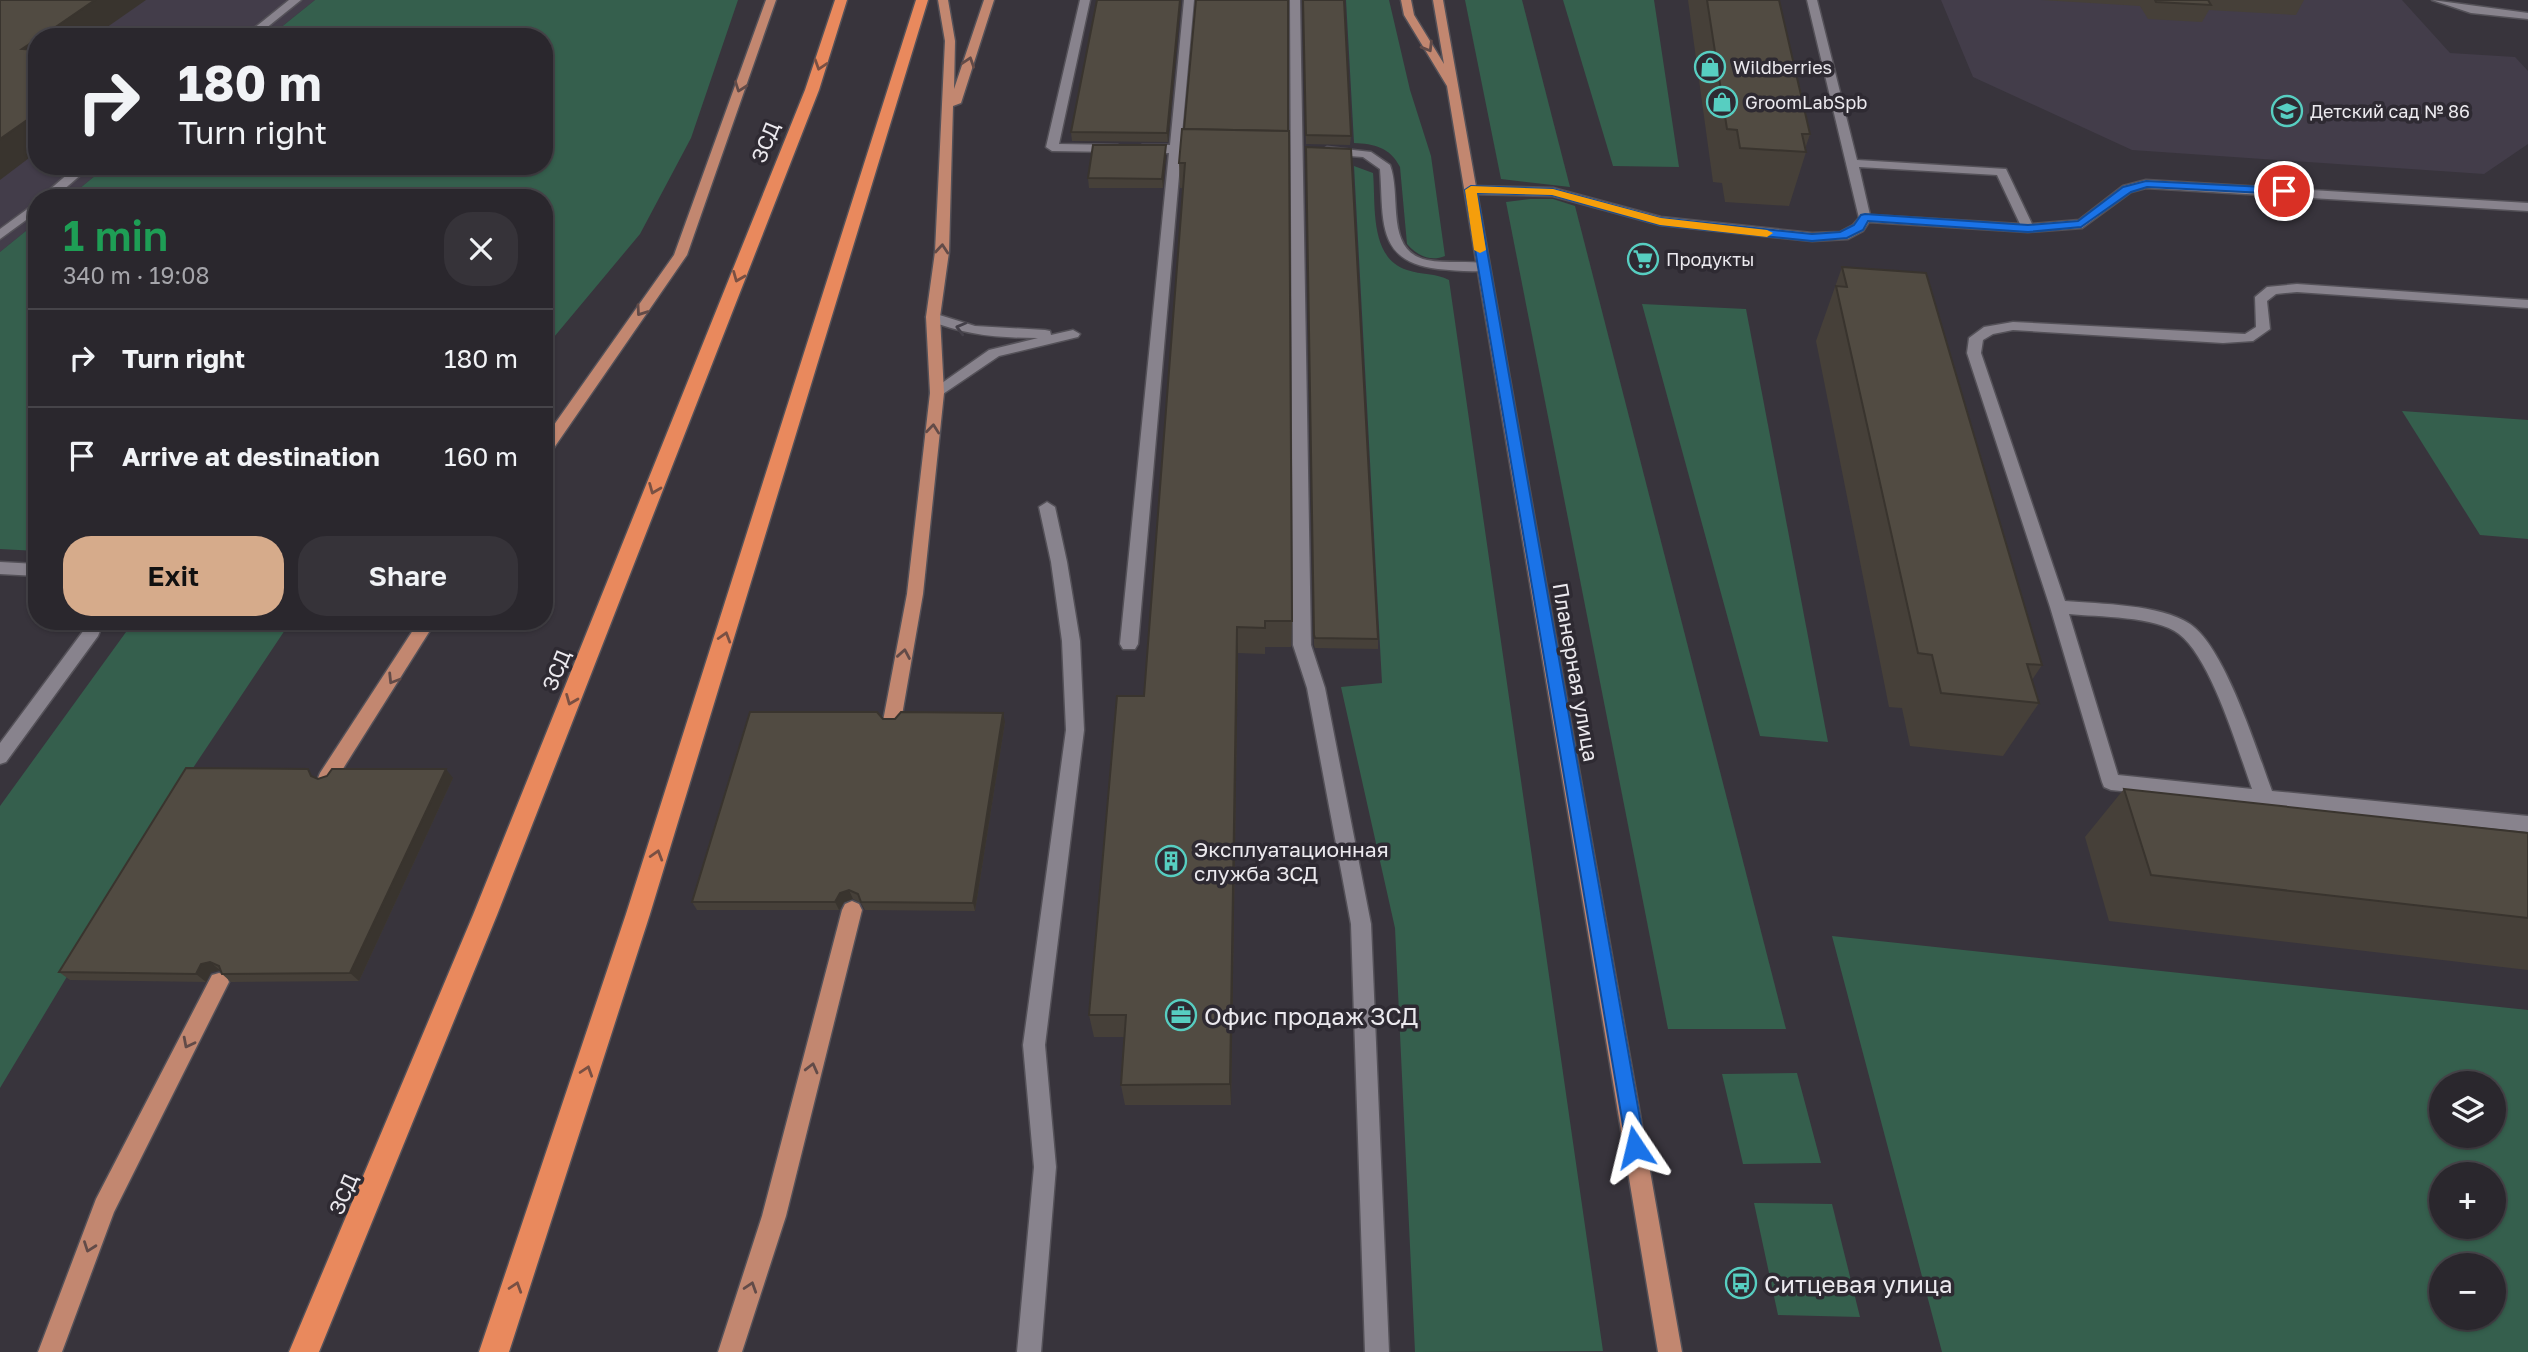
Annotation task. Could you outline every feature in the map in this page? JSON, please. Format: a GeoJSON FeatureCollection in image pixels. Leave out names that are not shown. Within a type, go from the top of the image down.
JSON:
{"type":"FeatureCollection","features":[{"type":"Feature","properties":{"kind":"highway","name":"ЗСД"},"geometry":{"type":"LineString","coordinates":[[304,1352],[496,890],[812,90],[841,0]]}},
{"type":"Feature","properties":{"kind":"highway"},"geometry":{"type":"LineString","coordinates":[[494,1352],[638,914],[922,0]]}},
{"type":"Feature","properties":{"kind":"main road"},"geometry":{"type":"LineString","coordinates":[[553,438],[680,255],[771,0]]}},
{"type":"Feature","properties":{"kind":"main road"},"geometry":{"type":"LineString","coordinates":[[892,722],[915,594],[937,393],[933,317],[942,252],[950,41],[943,0]]}},
{"type":"Feature","properties":{"kind":"main road"},"geometry":{"type":"LineString","coordinates":[[948,123],[989,0]]}},
{"type":"Feature","properties":{"kind":"main road"},"geometry":{"type":"LineString","coordinates":[[1406,0],[1409,15],[1455,93]]}},
{"type":"Feature","properties":{"kind":"main road","name":"Планерная улица"},"geometry":{"type":"LineString","coordinates":[[1438,0],[1670,1352]]}},
{"type":"Feature","properties":{"kind":"main road"},"geometry":{"type":"LineString","coordinates":[[327,778],[422,630]]}},
{"type":"Feature","properties":{"kind":"main road"},"geometry":{"type":"LineString","coordinates":[[730,1352],[774,1216],[852,910]]}},
{"type":"Feature","properties":{"kind":"main road"},"geometry":{"type":"LineString","coordinates":[[50,1352],[104,1207],[219,982]]}},
{"type":"Feature","properties":{"kind":"lane"},"geometry":{"type":"LineString","coordinates":[[260,28],[296,0]]}},
{"type":"Feature","properties":{"kind":"lane"},"geometry":{"type":"LineString","coordinates":[[1085,0],[1052,147],[1121,148]]}},
{"type":"Feature","properties":{"kind":"lane"},"geometry":{"type":"LineString","coordinates":[[1129,644],[1189,0]]}},
{"type":"Feature","properties":{"kind":"lane"},"geometry":{"type":"LineString","coordinates":[[1295,0],[1290,151],[1302,645],[1316,688],[1361,924],[1377,1352]]}},
{"type":"Feature","properties":{"kind":"lane"},"geometry":{"type":"LineString","coordinates":[[1471,190],[1553,192],[1660,221],[1812,237],[1843,236],[1858,228],[1865,218],[1812,0]]}},
{"type":"Feature","properties":{"kind":"lane"},"geometry":{"type":"LineString","coordinates":[[2437,0],[2488,14],[2528,16]]}},
{"type":"Feature","properties":{"kind":"lane"},"geometry":{"type":"LineString","coordinates":[[1135,148],[1216,150]]}},
{"type":"Feature","properties":{"kind":"lane"},"geometry":{"type":"LineString","coordinates":[[1290,151],[1347,151],[1379,159],[1387,168],[1393,243],[1402,256],[1418,264],[1483,267]]}},
{"type":"Feature","properties":{"kind":"lane"},"geometry":{"type":"LineString","coordinates":[[1852,163],[2002,172],[2028,228]]}},
{"type":"Feature","properties":{"kind":"lane"},"geometry":{"type":"LineString","coordinates":[[58,189],[74,175]]}},
{"type":"Feature","properties":{"kind":"lane"},"geometry":{"type":"LineString","coordinates":[[1865,218],[2028,228],[2081,224],[2127,190],[2146,184],[2528,207]]}},
{"type":"Feature","properties":{"kind":"lane"},"geometry":{"type":"LineString","coordinates":[[0,235],[28,213]]}},
{"type":"Feature","properties":{"kind":"lane"},"geometry":{"type":"LineString","coordinates":[[2528,304],[2297,288],[2272,290],[2260,300],[2263,329],[2248,338],[2223,340],[2013,326],[1989,330],[1976,338],[1974,353],[2111,782],[2528,824]]}},
{"type":"Feature","properties":{"kind":"lane"},"geometry":{"type":"LineString","coordinates":[[933,317],[958,328],[992,334],[1073,334],[994,353],[937,393]]}},
{"type":"Feature","properties":{"kind":"lane"},"geometry":{"type":"LineString","coordinates":[[1029,1352],[1045,1167],[1034,1045],[1075,730],[1071,641],[1059,562],[1047,507]]}},
{"type":"Feature","properties":{"kind":"lane"},"geometry":{"type":"LineString","coordinates":[[0,568],[28,570]]}},
{"type":"Feature","properties":{"kind":"lane"},"geometry":{"type":"LineString","coordinates":[[2057,607],[2147,616],[2185,629],[2210,660],[2265,798]]}},
{"type":"Feature","properties":{"kind":"lane"},"geometry":{"type":"LineString","coordinates":[[0,757],[93,630]]}},
{"type":"Feature","properties":{"kind":"shaded area"},"geometry":{"type":"Polygon","coordinates":[[[0,0],[315,0],[280,28],[28,28],[28,175],[96,175],[79,189],[28,189],[28,229],[0,252],[0,0]]]}},
{"type":"Feature","properties":{"kind":"shaded area","name":"Детский сад № 86"},"geometry":{"type":"Polygon","coordinates":[[[1941,0],[2402,0],[2450,53],[2515,57],[2528,71],[2528,144],[2484,174],[2132,150],[1973,77],[1941,0]]]}},
{"type":"Feature","properties":{"kind":"green space"},"geometry":{"type":"Polygon","coordinates":[[[315,0],[738,0],[691,138],[640,234],[553,338],[553,189],[79,189],[96,175],[553,175],[553,28],[280,28],[315,0]]]}},
{"type":"Feature","properties":{"kind":"green space"},"geometry":{"type":"Polygon","coordinates":[[[1346,0],[1389,0],[1410,90],[1431,156],[1445,256],[1424,257],[1407,244],[1400,167],[1391,155],[1381,148],[1354,143],[1346,0]]]}},
{"type":"Feature","properties":{"kind":"green space"},"geometry":{"type":"Polygon","coordinates":[[[1465,0],[1522,0],[1570,187],[1501,179],[1465,0]]]}},
{"type":"Feature","properties":{"kind":"green space"},"geometry":{"type":"Polygon","coordinates":[[[1563,0],[1654,0],[1679,167],[1613,166],[1563,0]]]}},
{"type":"Feature","properties":{"kind":"green space"},"geometry":{"type":"Polygon","coordinates":[[[1354,166],[1373,173],[1377,229],[1386,254],[1395,264],[1407,270],[1449,280],[1603,1351],[1415,1352],[1395,928],[1341,687],[1382,683],[1354,166]]]}},
{"type":"Feature","properties":{"kind":"green space"},"geometry":{"type":"Polygon","coordinates":[[[1553,199],[1575,206],[1786,1029],[1668,1029],[1506,202],[1553,199]]]}},
{"type":"Feature","properties":{"kind":"green space"},"geometry":{"type":"Polygon","coordinates":[[[28,229],[28,551],[0,549],[0,252],[28,229]]]}},
{"type":"Feature","properties":{"kind":"green space"},"geometry":{"type":"Polygon","coordinates":[[[1642,304],[1746,309],[1828,742],[1760,736],[1642,304]]]}},
{"type":"Feature","properties":{"kind":"green space"},"geometry":{"type":"Polygon","coordinates":[[[2402,411],[2528,420],[2528,539],[2480,535],[2402,411]]]}},
{"type":"Feature","properties":{"kind":"green space"},"geometry":{"type":"Polygon","coordinates":[[[127,630],[285,630],[187,777],[0,1088],[0,806],[127,630]]]}},
{"type":"Feature","properties":{"kind":"green space"},"geometry":{"type":"Polygon","coordinates":[[[1832,936],[2528,1010],[2528,1352],[1942,1352],[1832,936]]]}},
{"type":"Feature","properties":{"kind":"green space"},"geometry":{"type":"Polygon","coordinates":[[[1797,1073],[1821,1163],[1743,1164],[1722,1074],[1797,1073]]]}},
{"type":"Feature","properties":{"kind":"green space"},"geometry":{"type":"Polygon","coordinates":[[[1754,1203],[1832,1204],[1860,1317],[1778,1315],[1754,1203]]]}},
{"type":"Feature","properties":{"kind":"building"},"geometry":{"type":"Polygon","coordinates":[[[0,0],[95,0],[54,28],[28,28],[28,45],[22,49],[28,49],[28,119],[0,139],[0,0]]]}},
{"type":"Feature","properties":{"kind":"building"},"geometry":{"type":"Polygon","coordinates":[[[1097,0],[1180,0],[1167,133],[1071,132],[1097,0]]]}},
{"type":"Feature","properties":{"kind":"building"},"geometry":{"type":"Polygon","coordinates":[[[1196,0],[1288,0],[1288,131],[1184,129],[1196,0]]]}},
{"type":"Feature","properties":{"kind":"building"},"geometry":{"type":"Polygon","coordinates":[[[1303,0],[1344,0],[1351,136],[1306,135],[1303,0]]]}},
{"type":"Feature","properties":{"kind":"building"},"geometry":{"type":"Polygon","coordinates":[[[1707,0],[1779,0],[1810,134],[1802,134],[1806,152],[1740,148],[1737,130],[1727,129],[1707,0]]]}},
{"type":"Feature","properties":{"kind":"building"},"geometry":{"type":"Polygon","coordinates":[[[2155,0],[2208,0],[2211,5],[2156,2],[2155,0]]]}},
{"type":"Feature","properties":{"kind":"building"},"geometry":{"type":"Polygon","coordinates":[[[1182,129],[1289,131],[1292,621],[1265,621],[1265,628],[1237,627],[1230,1084],[1121,1085],[1126,1015],[1089,1015],[1117,696],[1144,696],[1185,163],[1179,163],[1182,129]]]}},
{"type":"Feature","properties":{"kind":"building"},"geometry":{"type":"Polygon","coordinates":[[[1093,145],[1166,145],[1162,179],[1088,178],[1093,145]]]}},
{"type":"Feature","properties":{"kind":"building"},"geometry":{"type":"Polygon","coordinates":[[[1306,147],[1351,149],[1378,639],[1315,638],[1314,635],[1306,147]]]}},
{"type":"Feature","properties":{"kind":"building"},"geometry":{"type":"Polygon","coordinates":[[[1842,267],[1926,273],[2042,665],[2027,664],[2039,703],[1941,693],[1932,655],[1918,653],[1836,286],[1847,287],[1842,267]]]}},
{"type":"Feature","properties":{"kind":"building"},"geometry":{"type":"Polygon","coordinates":[[[750,712],[877,712],[883,719],[895,719],[901,712],[1003,713],[973,903],[861,902],[858,894],[849,890],[840,893],[835,902],[692,902],[750,712]]]}},
{"type":"Feature","properties":{"kind":"building"},"geometry":{"type":"Polygon","coordinates":[[[186,768],[308,769],[311,776],[318,779],[327,776],[332,769],[446,769],[350,973],[222,974],[219,966],[210,962],[201,964],[196,974],[59,972],[186,768]]]}},
{"type":"Feature","properties":{"kind":"building"},"geometry":{"type":"Polygon","coordinates":[[[2124,789],[2528,833],[2528,918],[2151,875],[2124,789]]]}},
{"type":"Feature","properties":{"kind":"slow traffic"},"geometry":{"type":"LineString","coordinates":[[1480,250],[1471,190],[1519,189],[1553,192],[1660,221],[1767,233]]}},
{"type":"Feature","properties":{"kind":"place","name":"Wildberries"},"geometry":{"type":"Point","coordinates":[1710,67]}},
{"type":"Feature","properties":{"kind":"place","name":"GroomLabSpb"},"geometry":{"type":"Point","coordinates":[1722,102]}},
{"type":"Feature","properties":{"kind":"place","name":"Детский сад № 86"},"geometry":{"type":"Point","coordinates":[2287,111]}},
{"type":"Feature","properties":{"kind":"place","name":"Продукты"},"geometry":{"type":"Point","coordinates":[1643,259]}},
{"type":"Feature","properties":{"kind":"place","name":"Эксплуатационная служба ЗСД"},"geometry":{"type":"Point","coordinates":[1171,861]}},
{"type":"Feature","properties":{"kind":"place","name":"Офис продаж ЗСД"},"geometry":{"type":"Point","coordinates":[1181,1015]}},
{"type":"Feature","properties":{"kind":"place","name":"Ситцевая улица"},"geometry":{"type":"Point","coordinates":[1741,1283]}},
{"type":"Feature","properties":{"kind":"route"},"geometry":{"type":"LineString","coordinates":[[1635,1147],[1471,190],[1519,189],[1553,192],[1660,221],[1812,237],[1843,236],[1858,228],[1865,218],[2028,228],[2081,224],[2127,190],[2146,184],[2284,191]]}}]}
